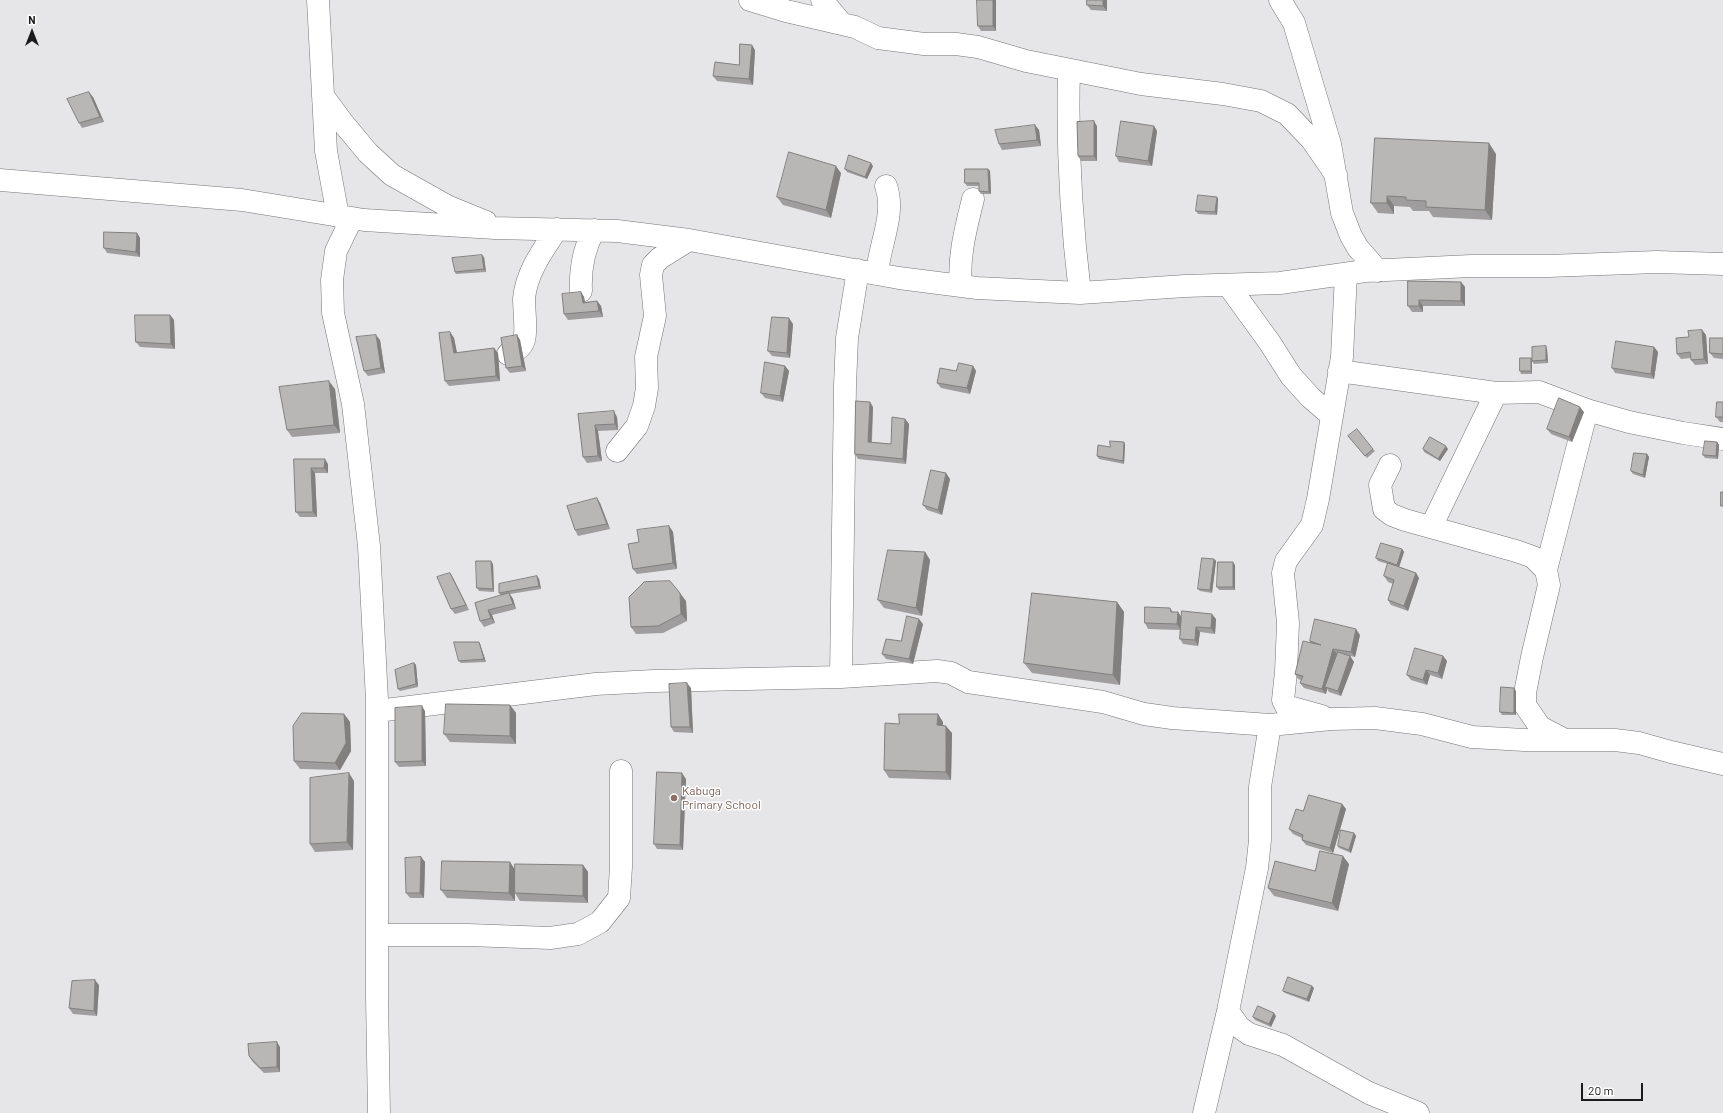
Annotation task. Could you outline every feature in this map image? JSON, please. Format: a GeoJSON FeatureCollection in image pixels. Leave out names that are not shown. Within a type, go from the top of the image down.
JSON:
{"type":"FeatureCollection","features":[{"type":"Feature","properties":{"kind":"street"},"geometry":{"type":"LineString","coordinates":[[318,0],[326,151],[345,217],[336,251],[332,280],[333,313],[353,404],[369,546],[377,710],[379,1113]]}},
{"type":"Feature","properties":{"kind":"street"},"geometry":{"type":"LineString","coordinates":[[750,0],[786,11],[854,27],[878,38],[924,44],[956,44],[978,47],[1026,61],[1140,84],[1223,94],[1261,101],[1287,114],[1312,140],[1336,175]]}},
{"type":"Feature","properties":{"kind":"street"},"geometry":{"type":"LineString","coordinates":[[822,0],[842,24]]}},
{"type":"Feature","properties":{"kind":"street"},"geometry":{"type":"LineString","coordinates":[[1280,0],[1294,23],[1330,144],[1342,213],[1351,236],[1358,248],[1378,271]]}},
{"type":"Feature","properties":{"kind":"street"},"geometry":{"type":"LineString","coordinates":[[1069,70],[1070,170],[1075,254],[1080,293]]}},
{"type":"Feature","properties":{"kind":"street"},"geometry":{"type":"LineString","coordinates":[[323,96],[368,153],[392,175],[449,207],[501,228]]}},
{"type":"Feature","properties":{"kind":"street"},"geometry":{"type":"LineString","coordinates":[[0,180],[242,200],[364,220],[501,228],[617,231],[690,240],[867,272],[961,286],[1080,293],[1280,283],[1378,271],[1471,266],[1548,266],[1657,262],[1723,264]]}},
{"type":"Feature","properties":{"kind":"street"},"geometry":{"type":"LineString","coordinates":[[840,676],[847,338],[867,272],[878,258],[890,209],[889,196],[886,186]]}},
{"type":"Feature","properties":{"kind":"street"},"geometry":{"type":"LineString","coordinates":[[961,286],[959,270],[961,255],[973,199]]}},
{"type":"Feature","properties":{"kind":"street"},"geometry":{"type":"LineString","coordinates":[[508,354],[520,348],[524,340],[524,298],[531,272],[542,251],[557,229]]}},
{"type":"Feature","properties":{"kind":"street"},"geometry":{"type":"LineString","coordinates":[[581,291],[581,268],[585,249],[594,230]]}},
{"type":"Feature","properties":{"kind":"street"},"geometry":{"type":"LineString","coordinates":[[617,451],[637,426],[644,406],[647,388],[646,357],[655,316],[651,275],[653,265],[660,258],[690,240]]}},
{"type":"Feature","properties":{"kind":"street"},"geometry":{"type":"LineString","coordinates":[[1332,719],[1286,706],[1284,704],[1288,623],[1283,573],[1286,561],[1312,525],[1318,499],[1342,358],[1346,274]]}},
{"type":"Feature","properties":{"kind":"street"},"geometry":{"type":"LineString","coordinates":[[1228,285],[1270,343],[1291,376],[1311,398],[1332,416]]}},
{"type":"Feature","properties":{"kind":"street"},"geometry":{"type":"LineString","coordinates":[[1339,371],[1496,393],[1539,392],[1587,410],[1629,422],[1683,433],[1723,439]]}},
{"type":"Feature","properties":{"kind":"street"},"geometry":{"type":"LineString","coordinates":[[1431,527],[1496,393]]}},
{"type":"Feature","properties":{"kind":"street"},"geometry":{"type":"LineString","coordinates":[[1566,740],[1540,727],[1525,705],[1525,692],[1550,585],[1546,570],[1587,410]]}},
{"type":"Feature","properties":{"kind":"street"},"geometry":{"type":"LineString","coordinates":[[1390,465],[1380,485],[1384,509],[1392,515],[1516,551],[1533,558],[1546,570]]}},
{"type":"Feature","properties":{"kind":"street"},"geometry":{"type":"LineString","coordinates":[[377,710],[596,684],[840,676],[936,671],[950,674],[968,682],[1103,702],[1144,714],[1270,726],[1332,719],[1375,718],[1414,723],[1472,737],[1524,740],[1615,740],[1639,742],[1671,752],[1723,764]]}},
{"type":"Feature","properties":{"kind":"street"},"geometry":{"type":"LineString","coordinates":[[1204,1113],[1228,1010],[1257,868],[1260,840],[1260,787],[1270,726]]}},
{"type":"Feature","properties":{"kind":"street"},"geometry":{"type":"LineString","coordinates":[[378,935],[468,935],[550,938],[578,934],[600,922],[619,898],[622,867],[621,771]]}},
{"type":"Feature","properties":{"kind":"street"},"geometry":{"type":"LineString","coordinates":[[1228,1010],[1239,1026],[1249,1034],[1283,1045],[1333,1074],[1377,1105],[1418,1113]]}},
{"type":"Feature","properties":{"kind":"building"},"geometry":{"type":"Polygon","coordinates":[[[977,0],[993,0],[993,26],[978,26],[977,0]]]}},
{"type":"Feature","properties":{"kind":"building"},"geometry":{"type":"Polygon","coordinates":[[[1087,0],[1103,0],[1103,6],[1087,5],[1087,0]]]}},
{"type":"Feature","properties":{"kind":"building"},"geometry":{"type":"Polygon","coordinates":[[[740,44],[752,45],[749,79],[713,76],[715,62],[739,65],[740,44]]]}},
{"type":"Feature","properties":{"kind":"building"},"geometry":{"type":"Polygon","coordinates":[[[89,92],[100,117],[79,123],[67,99],[89,92]]]}},
{"type":"Feature","properties":{"kind":"building"},"geometry":{"type":"Polygon","coordinates":[[[1094,121],[1094,156],[1078,156],[1077,122],[1094,121]]]}},
{"type":"Feature","properties":{"kind":"building"},"geometry":{"type":"Polygon","coordinates":[[[1121,121],[1154,126],[1148,161],[1116,156],[1121,121]]]}},
{"type":"Feature","properties":{"kind":"building"},"geometry":{"type":"Polygon","coordinates":[[[1035,125],[1037,140],[999,144],[995,130],[1035,125]]]}},
{"type":"Feature","properties":{"kind":"building"},"geometry":{"type":"Polygon","coordinates":[[[1375,138],[1489,143],[1485,210],[1426,207],[1426,201],[1406,200],[1406,197],[1387,196],[1387,203],[1371,203],[1375,138]]]}},
{"type":"Feature","properties":{"kind":"building"},"geometry":{"type":"Polygon","coordinates":[[[789,152],[836,166],[826,210],[777,197],[789,152]]]}},
{"type":"Feature","properties":{"kind":"building"},"geometry":{"type":"Polygon","coordinates":[[[849,155],[871,163],[865,177],[845,169],[849,155]]]}},
{"type":"Feature","properties":{"kind":"building"},"geometry":{"type":"Polygon","coordinates":[[[965,169],[988,169],[989,192],[979,191],[979,183],[965,183],[965,169]]]}},
{"type":"Feature","properties":{"kind":"building"},"geometry":{"type":"Polygon","coordinates":[[[1198,195],[1217,197],[1215,212],[1196,211],[1198,195]]]}},
{"type":"Feature","properties":{"kind":"building"},"geometry":{"type":"Polygon","coordinates":[[[104,232],[137,233],[136,252],[104,248],[104,232]]]}},
{"type":"Feature","properties":{"kind":"building"},"geometry":{"type":"Polygon","coordinates":[[[482,255],[484,269],[455,272],[452,258],[482,255]]]}},
{"type":"Feature","properties":{"kind":"building"},"geometry":{"type":"Polygon","coordinates":[[[1408,281],[1461,282],[1461,301],[1419,300],[1419,306],[1408,306],[1408,281]]]}},
{"type":"Feature","properties":{"kind":"building"},"geometry":{"type":"Polygon","coordinates":[[[581,292],[583,303],[597,301],[599,311],[564,314],[562,294],[581,292]]]}},
{"type":"Feature","properties":{"kind":"building"},"geometry":{"type":"Polygon","coordinates":[[[135,315],[170,315],[171,344],[136,342],[135,315]]]}},
{"type":"Feature","properties":{"kind":"building"},"geometry":{"type":"Polygon","coordinates":[[[772,317],[789,318],[787,353],[768,351],[772,317]]]}},
{"type":"Feature","properties":{"kind":"building"},"geometry":{"type":"Polygon","coordinates":[[[1702,330],[1704,359],[1691,360],[1690,352],[1677,354],[1676,338],[1689,337],[1688,331],[1702,330]]]}},
{"type":"Feature","properties":{"kind":"building"},"geometry":{"type":"Polygon","coordinates":[[[450,332],[454,353],[494,348],[496,376],[445,381],[439,333],[450,332]]]}},
{"type":"Feature","properties":{"kind":"building"},"geometry":{"type":"Polygon","coordinates":[[[376,335],[381,368],[364,371],[356,337],[376,335]]]}},
{"type":"Feature","properties":{"kind":"building"},"geometry":{"type":"Polygon","coordinates":[[[517,335],[522,366],[506,368],[501,338],[517,335]]]}},
{"type":"Feature","properties":{"kind":"building"},"geometry":{"type":"Polygon","coordinates":[[[1710,338],[1723,338],[1723,354],[1710,353],[1710,338]]]}},
{"type":"Feature","properties":{"kind":"building"},"geometry":{"type":"Polygon","coordinates":[[[1616,341],[1654,347],[1651,374],[1612,368],[1616,341]]]}},
{"type":"Feature","properties":{"kind":"building"},"geometry":{"type":"Polygon","coordinates":[[[1546,346],[1546,360],[1532,361],[1532,347],[1546,346]]]}},
{"type":"Feature","properties":{"kind":"building"},"geometry":{"type":"Polygon","coordinates":[[[1520,358],[1531,358],[1531,371],[1520,371],[1520,358]]]}},
{"type":"Feature","properties":{"kind":"building"},"geometry":{"type":"Polygon","coordinates":[[[765,362],[785,366],[780,396],[761,393],[765,362]]]}},
{"type":"Feature","properties":{"kind":"building"},"geometry":{"type":"Polygon","coordinates":[[[959,363],[973,366],[967,388],[937,383],[940,368],[956,371],[959,363]]]}},
{"type":"Feature","properties":{"kind":"building"},"geometry":{"type":"Polygon","coordinates":[[[329,381],[334,425],[287,430],[279,387],[329,381]]]}},
{"type":"Feature","properties":{"kind":"building"},"geometry":{"type":"Polygon","coordinates":[[[1559,398],[1580,407],[1569,437],[1547,429],[1559,398]]]}},
{"type":"Feature","properties":{"kind":"building"},"geometry":{"type":"Polygon","coordinates":[[[856,401],[870,402],[868,442],[891,444],[892,417],[905,419],[903,459],[855,454],[856,401]]]}},
{"type":"Feature","properties":{"kind":"building"},"geometry":{"type":"Polygon","coordinates":[[[1717,402],[1723,402],[1723,417],[1716,417],[1717,402]]]}},
{"type":"Feature","properties":{"kind":"building"},"geometry":{"type":"Polygon","coordinates":[[[614,411],[615,424],[595,425],[598,456],[583,457],[578,414],[614,411]]]}},
{"type":"Feature","properties":{"kind":"building"},"geometry":{"type":"Polygon","coordinates":[[[1357,429],[1373,449],[1365,456],[1348,436],[1357,429]]]}},
{"type":"Feature","properties":{"kind":"building"},"geometry":{"type":"Polygon","coordinates":[[[1430,437],[1446,446],[1438,459],[1423,449],[1430,437]]]}},
{"type":"Feature","properties":{"kind":"building"},"geometry":{"type":"Polygon","coordinates":[[[1110,441],[1124,442],[1123,461],[1097,456],[1098,445],[1110,447],[1110,441]]]}},
{"type":"Feature","properties":{"kind":"building"},"geometry":{"type":"Polygon","coordinates":[[[1705,441],[1717,442],[1716,456],[1703,455],[1705,441]]]}},
{"type":"Feature","properties":{"kind":"building"},"geometry":{"type":"Polygon","coordinates":[[[1634,453],[1647,454],[1643,475],[1631,471],[1634,453]]]}},
{"type":"Feature","properties":{"kind":"building"},"geometry":{"type":"Polygon","coordinates":[[[294,459],[325,459],[324,468],[311,468],[313,512],[296,512],[294,459]]]}},
{"type":"Feature","properties":{"kind":"building"},"geometry":{"type":"Polygon","coordinates":[[[931,470],[946,473],[938,510],[923,505],[931,470]]]}},
{"type":"Feature","properties":{"kind":"building"},"geometry":{"type":"Polygon","coordinates":[[[1721,492],[1723,492],[1723,506],[1721,506],[1721,492]]]}},
{"type":"Feature","properties":{"kind":"building"},"geometry":{"type":"Polygon","coordinates":[[[597,498],[607,524],[575,530],[567,506],[597,498]]]}},
{"type":"Feature","properties":{"kind":"building"},"geometry":{"type":"Polygon","coordinates":[[[669,526],[673,563],[633,569],[628,544],[639,542],[637,530],[669,526]]]}},
{"type":"Feature","properties":{"kind":"building"},"geometry":{"type":"Polygon","coordinates":[[[1381,543],[1402,549],[1397,565],[1376,558],[1381,543]]]}},
{"type":"Feature","properties":{"kind":"building"},"geometry":{"type":"Polygon","coordinates":[[[888,550],[925,552],[916,608],[878,600],[888,550]]]}},
{"type":"Feature","properties":{"kind":"building"},"geometry":{"type":"Polygon","coordinates":[[[1202,558],[1214,559],[1210,590],[1198,589],[1202,558]]]}},
{"type":"Feature","properties":{"kind":"building"},"geometry":{"type":"Polygon","coordinates":[[[476,561],[491,561],[493,589],[477,588],[476,561]]]}},
{"type":"Feature","properties":{"kind":"building"},"geometry":{"type":"Polygon","coordinates":[[[1218,562],[1233,562],[1233,587],[1217,587],[1218,562]]]}},
{"type":"Feature","properties":{"kind":"building"},"geometry":{"type":"Polygon","coordinates":[[[1388,563],[1416,573],[1404,606],[1388,600],[1394,580],[1384,576],[1388,563]]]}},
{"type":"Feature","properties":{"kind":"building"},"geometry":{"type":"Polygon","coordinates":[[[450,573],[466,605],[451,609],[437,577],[450,573]]]}},
{"type":"Feature","properties":{"kind":"building"},"geometry":{"type":"Polygon","coordinates":[[[537,576],[539,586],[499,593],[499,584],[537,576]]]}},
{"type":"Feature","properties":{"kind":"building"},"geometry":{"type":"Polygon","coordinates":[[[670,581],[680,593],[681,614],[658,626],[631,627],[629,597],[644,582],[670,581]]]}},
{"type":"Feature","properties":{"kind":"building"},"geometry":{"type":"Polygon","coordinates":[[[509,593],[513,604],[488,610],[491,618],[480,621],[475,603],[509,593]]]}},
{"type":"Feature","properties":{"kind":"building"},"geometry":{"type":"Polygon","coordinates":[[[1032,593],[1117,602],[1113,675],[1024,663],[1032,593]]]}},
{"type":"Feature","properties":{"kind":"building"},"geometry":{"type":"Polygon","coordinates":[[[1145,607],[1170,608],[1171,612],[1178,612],[1177,624],[1145,623],[1145,607]]]}},
{"type":"Feature","properties":{"kind":"building"},"geometry":{"type":"Polygon","coordinates":[[[1182,611],[1212,614],[1211,628],[1196,627],[1195,640],[1180,639],[1182,611]]]}},
{"type":"Feature","properties":{"kind":"building"},"geometry":{"type":"Polygon","coordinates":[[[907,616],[919,619],[909,659],[882,654],[886,639],[901,641],[907,616]]]}},
{"type":"Feature","properties":{"kind":"building"},"geometry":{"type":"Polygon","coordinates":[[[1315,619],[1356,629],[1351,652],[1333,649],[1322,689],[1300,683],[1303,676],[1295,674],[1303,641],[1321,645],[1310,641],[1315,619]]]}},
{"type":"Feature","properties":{"kind":"building"},"geometry":{"type":"Polygon","coordinates":[[[454,642],[479,642],[484,659],[459,661],[454,642]]]}},
{"type":"Feature","properties":{"kind":"building"},"geometry":{"type":"Polygon","coordinates":[[[1415,648],[1443,656],[1438,673],[1426,670],[1423,680],[1407,675],[1415,648]]]}},
{"type":"Feature","properties":{"kind":"building"},"geometry":{"type":"Polygon","coordinates":[[[1338,652],[1350,656],[1338,691],[1325,687],[1338,652]]]}},
{"type":"Feature","properties":{"kind":"building"},"geometry":{"type":"Polygon","coordinates":[[[414,663],[416,684],[398,689],[395,670],[414,663]]]}},
{"type":"Feature","properties":{"kind":"building"},"geometry":{"type":"Polygon","coordinates":[[[687,683],[690,727],[671,727],[669,684],[687,683]]]}},
{"type":"Feature","properties":{"kind":"building"},"geometry":{"type":"Polygon","coordinates":[[[1501,687],[1514,688],[1514,713],[1500,712],[1501,687]]]}},
{"type":"Feature","properties":{"kind":"building"},"geometry":{"type":"Polygon","coordinates":[[[446,704],[510,705],[510,736],[444,734],[446,704]]]}},
{"type":"Feature","properties":{"kind":"building"},"geometry":{"type":"Polygon","coordinates":[[[422,706],[422,761],[395,762],[395,708],[422,706]]]}},
{"type":"Feature","properties":{"kind":"building"},"geometry":{"type":"Polygon","coordinates":[[[302,713],[344,714],[346,743],[335,763],[294,761],[293,726],[302,713]]]}},
{"type":"Feature","properties":{"kind":"building"},"geometry":{"type":"Polygon","coordinates":[[[899,714],[938,714],[937,725],[946,726],[946,772],[884,770],[885,723],[899,724],[899,714]]]}},
{"type":"Feature","properties":{"kind":"building"},"geometry":{"type":"Polygon","coordinates":[[[657,772],[682,773],[680,845],[654,844],[657,772]]]}},
{"type":"Feature","properties":{"kind":"building"},"geometry":{"type":"Polygon","coordinates":[[[349,773],[347,842],[310,844],[310,778],[349,773]]]}},
{"type":"Feature","properties":{"kind":"building"},"geometry":{"type":"Polygon","coordinates":[[[1309,795],[1342,804],[1330,848],[1302,840],[1303,835],[1289,829],[1296,809],[1303,811],[1309,795]]]}},
{"type":"Feature","properties":{"kind":"building"},"geometry":{"type":"Polygon","coordinates":[[[1341,830],[1354,833],[1349,850],[1338,846],[1341,830]]]}},
{"type":"Feature","properties":{"kind":"building"},"geometry":{"type":"Polygon","coordinates":[[[1320,851],[1343,856],[1332,903],[1268,888],[1275,861],[1315,871],[1320,851]]]}},
{"type":"Feature","properties":{"kind":"building"},"geometry":{"type":"Polygon","coordinates":[[[421,857],[420,893],[406,893],[405,858],[421,857]]]}},
{"type":"Feature","properties":{"kind":"building"},"geometry":{"type":"Polygon","coordinates":[[[442,861],[510,862],[509,893],[441,890],[442,861]]]}},
{"type":"Feature","properties":{"kind":"building"},"geometry":{"type":"Polygon","coordinates":[[[515,864],[583,865],[583,896],[515,893],[515,864]]]}},
{"type":"Feature","properties":{"kind":"building"},"geometry":{"type":"Polygon","coordinates":[[[1288,977],[1312,986],[1307,999],[1283,991],[1288,977]]]}},
{"type":"Feature","properties":{"kind":"building"},"geometry":{"type":"Polygon","coordinates":[[[95,980],[94,1011],[69,1008],[72,981],[95,980]]]}},
{"type":"Feature","properties":{"kind":"building"},"geometry":{"type":"Polygon","coordinates":[[[1258,1006],[1274,1013],[1269,1024],[1253,1017],[1258,1006]]]}},
{"type":"Feature","properties":{"kind":"building"},"geometry":{"type":"Polygon","coordinates":[[[277,1042],[277,1067],[260,1068],[249,1056],[248,1044],[277,1042]]]}},
{"type":"Feature","properties":{"kind":"place","name":"Kabuga Primary School"},"geometry":{"type":"Point","coordinates":[674,798]}}]}
